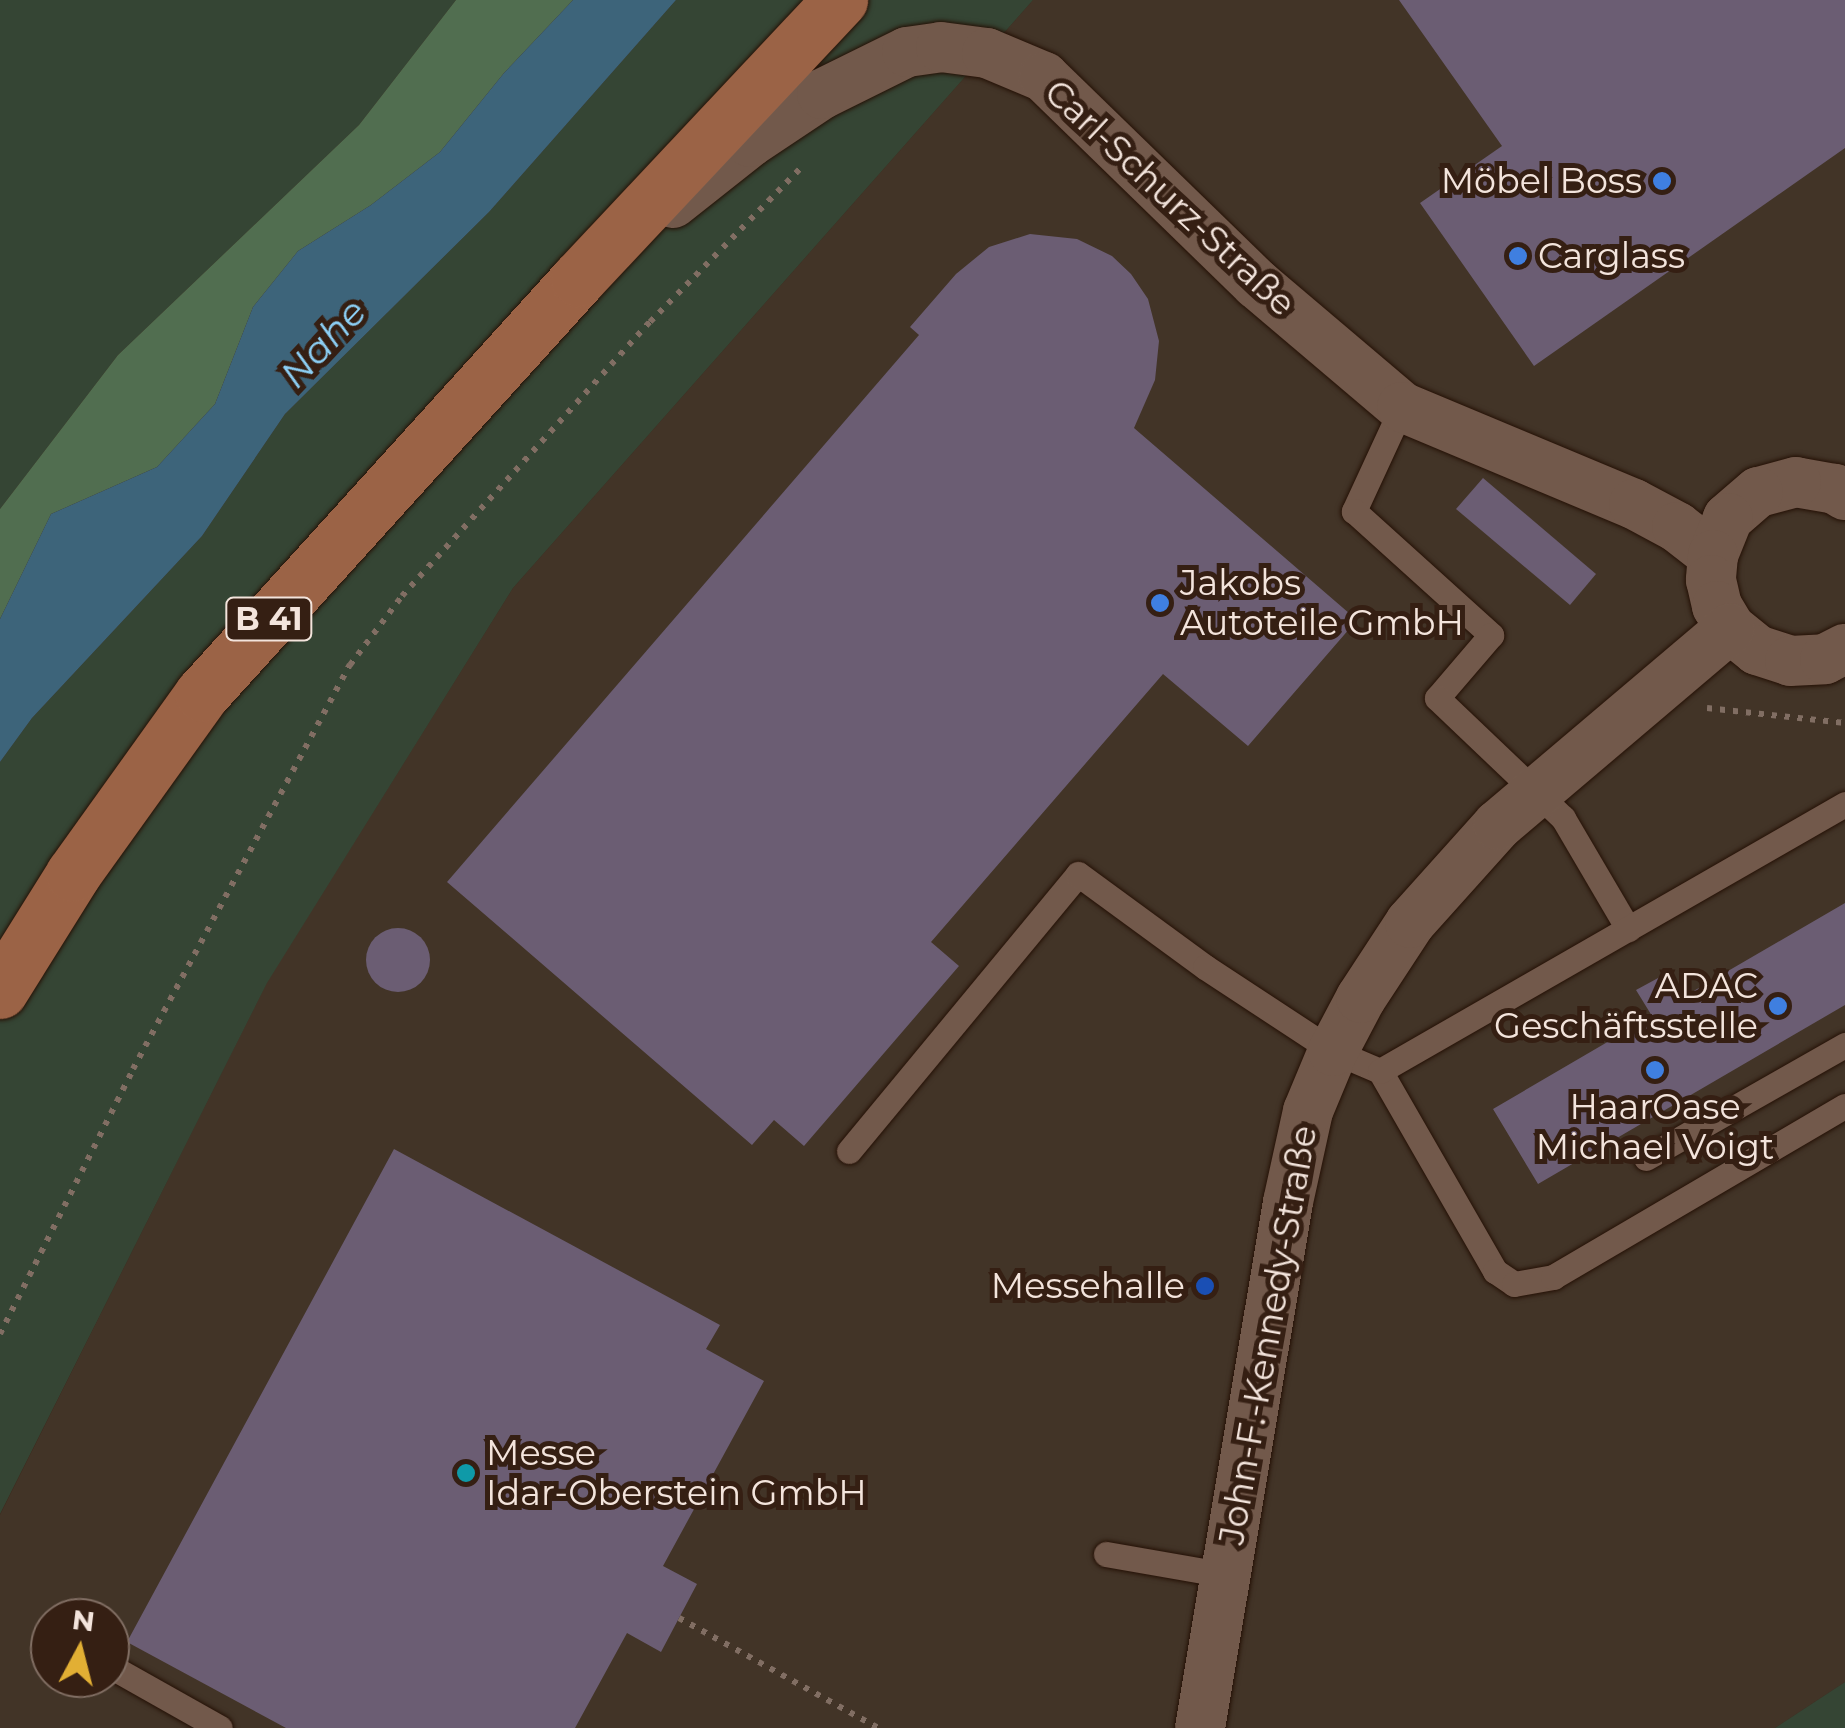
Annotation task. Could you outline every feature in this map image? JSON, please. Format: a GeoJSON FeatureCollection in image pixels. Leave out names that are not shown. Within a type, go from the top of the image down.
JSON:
{"type":"FeatureCollection","features":[{"type":"Feature","properties":{"kind":"main road","name":"B 41"},"geometry":{"type":"LineString","coordinates":[[0,991],[72,874],[202,694],[578,279],[840,0]]}},
{"type":"Feature","properties":{"kind":"street","name":"Carl-Schurz-Straße"},"geometry":{"type":"LineString","coordinates":[[578,279],[750,142],[822,94],[907,52],[941,47],[986,53],[1044,77],[1257,284],[1402,406],[1634,504],[1676,527],[1713,555]]}},
{"type":"Feature","properties":{"kind":"street"},"geometry":{"type":"LineString","coordinates":[[1845,495],[1836,488],[1796,482],[1758,492],[1728,518],[1713,555],[1711,580],[1717,606],[1730,628],[1757,650],[1790,661],[1825,659],[1845,649]]}},
{"type":"Feature","properties":{"kind":"street","name":"John-F.-Kennedy-Straße"},"geometry":{"type":"LineString","coordinates":[[1200,1728],[1288,1202],[1308,1111],[1333,1050],[1361,998],[1410,923],[1498,825],[1730,628]]}},
{"type":"Feature","properties":{"kind":"lane"},"geometry":{"type":"LineString","coordinates":[[1402,406],[1354,512],[1491,636],[1437,698],[1538,791],[1578,841],[1628,929]]}},
{"type":"Feature","properties":{"kind":"lane"},"geometry":{"type":"LineString","coordinates":[[1380,1071],[1845,804]]}},
{"type":"Feature","properties":{"kind":"lane"},"geometry":{"type":"LineString","coordinates":[[849,1151],[1078,874],[1205,967],[1333,1050],[1380,1071],[1494,1271],[1514,1284],[1553,1277],[1845,1106]]}},
{"type":"Feature","properties":{"kind":"lane"},"geometry":{"type":"LineString","coordinates":[[1646,1158],[1845,1045]]}},
{"type":"Feature","properties":{"kind":"lane"},"geometry":{"type":"LineString","coordinates":[[1106,1554],[1226,1575]]}},
{"type":"Feature","properties":{"kind":"lane"},"geometry":{"type":"LineString","coordinates":[[130,1677],[220,1728]]}},
{"type":"Feature","properties":{"kind":"path"},"geometry":{"type":"LineString","coordinates":[[0,1334],[133,1069],[350,665],[402,596],[650,322],[815,154]]}},
{"type":"Feature","properties":{"kind":"path"},"geometry":{"type":"LineString","coordinates":[[1677,674],[1704,708],[1845,723]]}},
{"type":"Feature","properties":{"kind":"path"},"geometry":{"type":"LineString","coordinates":[[679,1618],[878,1728]]}},
{"type":"Feature","properties":{"kind":"shaded area"},"geometry":{"type":"Polygon","coordinates":[[[1033,0],[1845,0],[1845,1682],[1775,1728],[0,1728],[0,1515],[267,982],[513,588],[1033,0]]]}},
{"type":"Feature","properties":{"kind":"green space"},"geometry":{"type":"Polygon","coordinates":[[[0,0],[456,0],[359,125],[118,355],[0,509],[0,0]]]}},
{"type":"Feature","properties":{"kind":"green space"},"geometry":{"type":"Polygon","coordinates":[[[456,0],[573,0],[504,73],[440,152],[371,205],[298,251],[253,307],[215,404],[157,467],[51,514],[0,619],[0,509],[118,355],[359,125],[456,0]]]}},
{"type":"Feature","properties":{"kind":"green space"},"geometry":{"type":"Polygon","coordinates":[[[676,0],[1033,0],[513,588],[267,983],[0,1514],[0,762],[32,718],[202,536],[285,414],[489,212],[676,0]]]}},
{"type":"Feature","properties":{"kind":"green space"},"geometry":{"type":"Polygon","coordinates":[[[1845,1682],[1845,1728],[1775,1728],[1845,1682]]]}},
{"type":"Feature","properties":{"kind":"water","name":"Nahe"},"geometry":{"type":"Polygon","coordinates":[[[573,0],[676,0],[489,212],[285,414],[202,536],[32,718],[0,762],[0,619],[51,514],[157,467],[215,404],[253,307],[298,251],[371,205],[440,152],[504,73],[573,0]]]}},
{"type":"Feature","properties":{"kind":"building","name":"Möbel Boss"},"geometry":{"type":"Polygon","coordinates":[[[1399,0],[1845,0],[1845,148],[1534,366],[1420,203],[1502,146],[1399,0]]]}},
{"type":"Feature","properties":{"kind":"building"},"geometry":{"type":"Polygon","coordinates":[[[1030,234],[1077,239],[1112,256],[1131,274],[1148,299],[1159,341],[1155,380],[1134,428],[1357,620],[1248,746],[1163,674],[931,942],[959,966],[804,1146],[774,1120],[752,1145],[447,882],[919,335],[910,327],[956,274],[989,247],[1030,234]]]}},
{"type":"Feature","properties":{"kind":"building"},"geometry":{"type":"Polygon","coordinates":[[[1483,478],[1596,574],[1570,605],[1456,509],[1483,478]]]}},
{"type":"Feature","properties":{"kind":"building"},"geometry":{"type":"Polygon","coordinates":[[[1845,903],[1845,1005],[1538,1184],[1493,1109],[1652,1016],[1636,990],[1671,971],[1685,996],[1845,903]]]}},
{"type":"Feature","properties":{"kind":"building"},"geometry":{"type":"Polygon","coordinates":[[[398,928],[421,937],[430,960],[421,983],[398,992],[375,983],[366,960],[375,937],[398,928]]]}},
{"type":"Feature","properties":{"kind":"building","name":"Messe Idar-Oberstein GmbH"},"geometry":{"type":"Polygon","coordinates":[[[394,1149],[720,1325],[706,1349],[764,1381],[663,1566],[697,1584],[661,1652],[627,1633],[575,1728],[286,1728],[130,1644],[130,1636],[394,1149]]]}},
{"type":"Feature","properties":{"kind":"place","name":"Möbel Boss"},"geometry":{"type":"Point","coordinates":[1662,181]}},
{"type":"Feature","properties":{"kind":"place","name":"Carglass"},"geometry":{"type":"Point","coordinates":[1518,256]}},
{"type":"Feature","properties":{"kind":"place","name":"Jakobs Autoteile GmbH"},"geometry":{"type":"Point","coordinates":[1160,603]}},
{"type":"Feature","properties":{"kind":"place","name":"ADAC Geschäftsstelle"},"geometry":{"type":"Point","coordinates":[1778,1006]}},
{"type":"Feature","properties":{"kind":"place","name":"HaarOase Michael Voigt"},"geometry":{"type":"Point","coordinates":[1655,1070]}},
{"type":"Feature","properties":{"kind":"place","name":"Messehalle"},"geometry":{"type":"Point","coordinates":[1205,1286]}},
{"type":"Feature","properties":{"kind":"place","name":"Messe Idar-Oberstein GmbH"},"geometry":{"type":"Point","coordinates":[466,1473]}}]}
